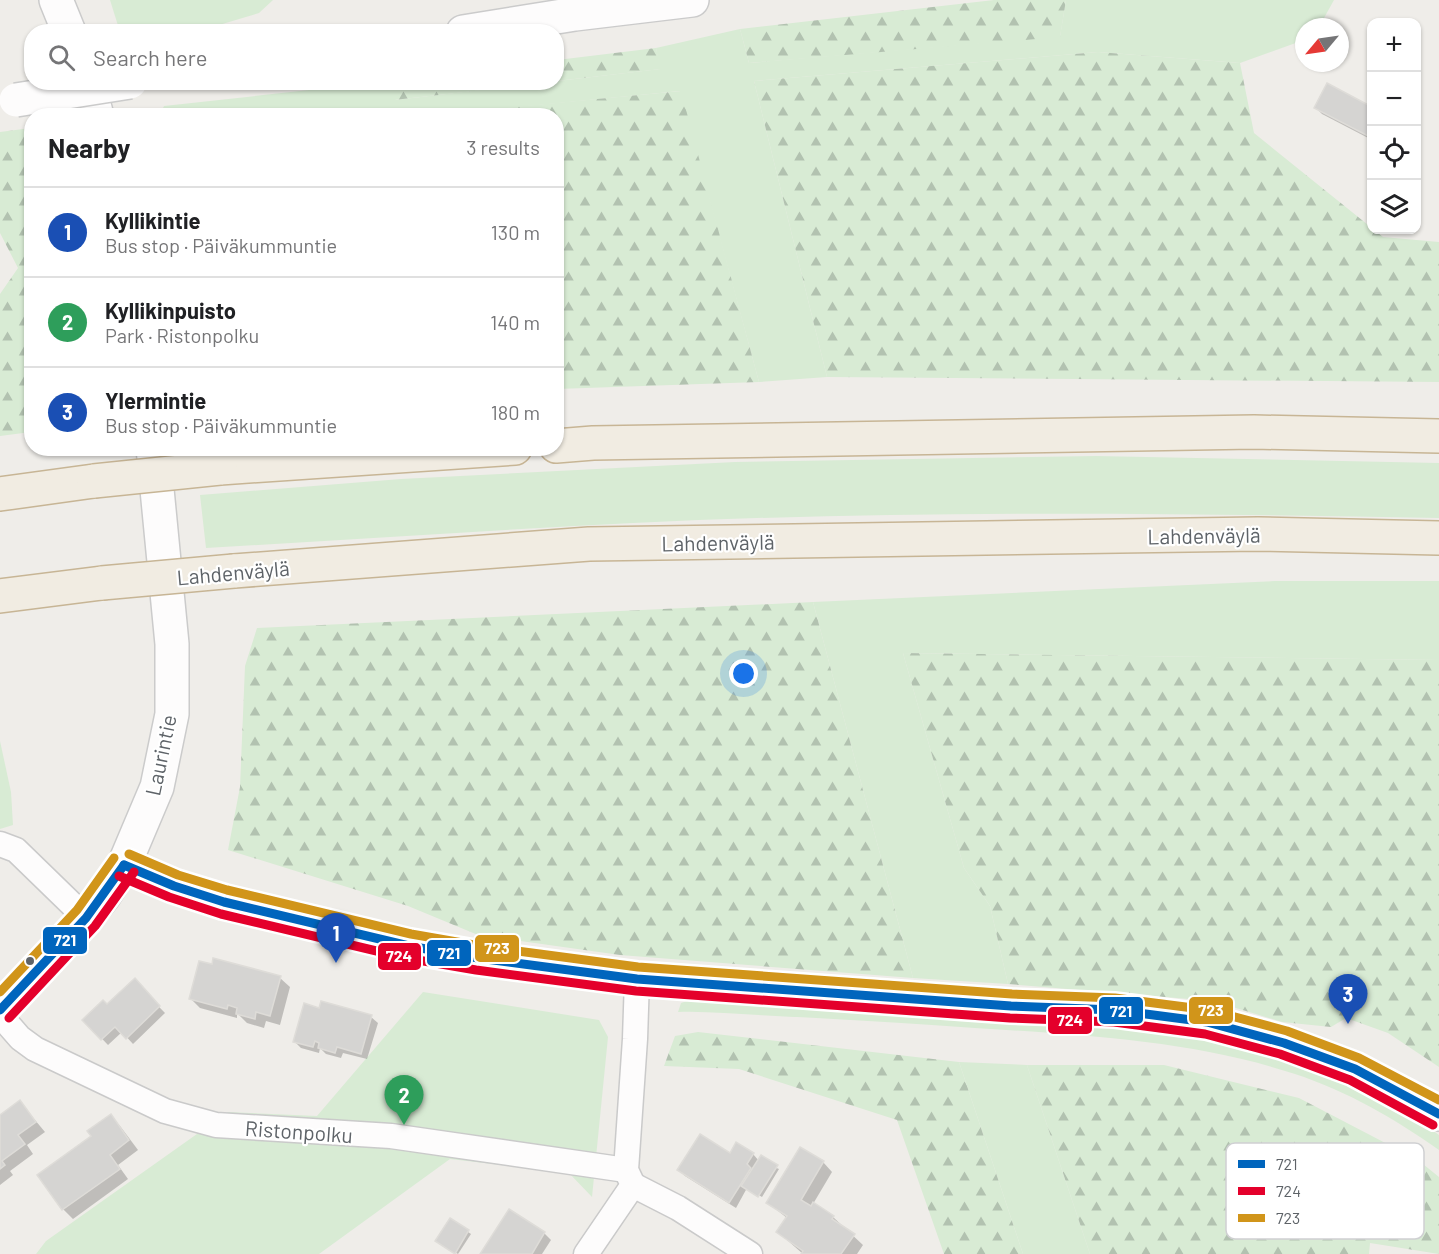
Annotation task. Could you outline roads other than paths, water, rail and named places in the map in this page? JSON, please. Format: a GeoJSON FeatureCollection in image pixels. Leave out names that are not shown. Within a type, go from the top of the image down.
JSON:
{"type":"FeatureCollection","features":[{"type":"Feature","properties":{"kind":"highway"},"geometry":{"type":"LineString","coordinates":[[564,445],[1254,432],[1439,436]]}},
{"type":"Feature","properties":{"kind":"highway"},"geometry":{"type":"LineString","coordinates":[[0,494],[94,481],[220,468],[397,456]]}},
{"type":"Feature","properties":{"kind":"highway","name":"Lahdenväylä"},"geometry":{"type":"LineString","coordinates":[[0,596],[102,583],[589,544],[1258,534],[1439,538]]}},
{"type":"Feature","properties":{"kind":"street"},"geometry":{"type":"LineString","coordinates":[[56,0],[66,24]]}},
{"type":"Feature","properties":{"kind":"street"},"geometry":{"type":"LineString","coordinates":[[513,24],[692,0]]}},
{"type":"Feature","properties":{"kind":"street"},"geometry":{"type":"LineString","coordinates":[[8,102],[81,90]]}},
{"type":"Feature","properties":{"kind":"street"},"geometry":{"type":"LineString","coordinates":[[90,90],[94,108]]}},
{"type":"Feature","properties":{"kind":"street","name":"Laurintie"},"geometry":{"type":"LineString","coordinates":[[0,1011],[86,918],[124,866],[157,787],[172,714],[172,644],[154,456]]}},
{"type":"Feature","properties":{"kind":"street"},"geometry":{"type":"LineString","coordinates":[[0,844],[16,850],[86,918]]}},
{"type":"Feature","properties":{"kind":"street"},"geometry":{"type":"LineString","coordinates":[[124,866],[165,883],[224,902],[409,946],[478,958],[637,980],[1011,1006],[1115,1010],[1207,1022],[1284,1043],[1355,1069],[1439,1114]]}},
{"type":"Feature","properties":{"kind":"street"},"geometry":{"type":"LineString","coordinates":[[586,1254],[630,1177],[637,980]]}},
{"type":"Feature","properties":{"kind":"street","name":"Ristonpolku"},"geometry":{"type":"LineString","coordinates":[[0,1015],[20,1038],[35,1049],[165,1111],[216,1125],[391,1136],[630,1177],[750,1254]]}},
{"type":"Feature","properties":{"kind":"place","name":"Kyllikintie"},"geometry":{"type":"Point","coordinates":[336,963]}},
{"type":"Feature","properties":{"kind":"place","name":"Ylermintie"},"geometry":{"type":"Point","coordinates":[1348,1024]}},
{"type":"Feature","properties":{"kind":"place","name":"Kyllikinpuisto"},"geometry":{"type":"Point","coordinates":[404,1125]}}]}
